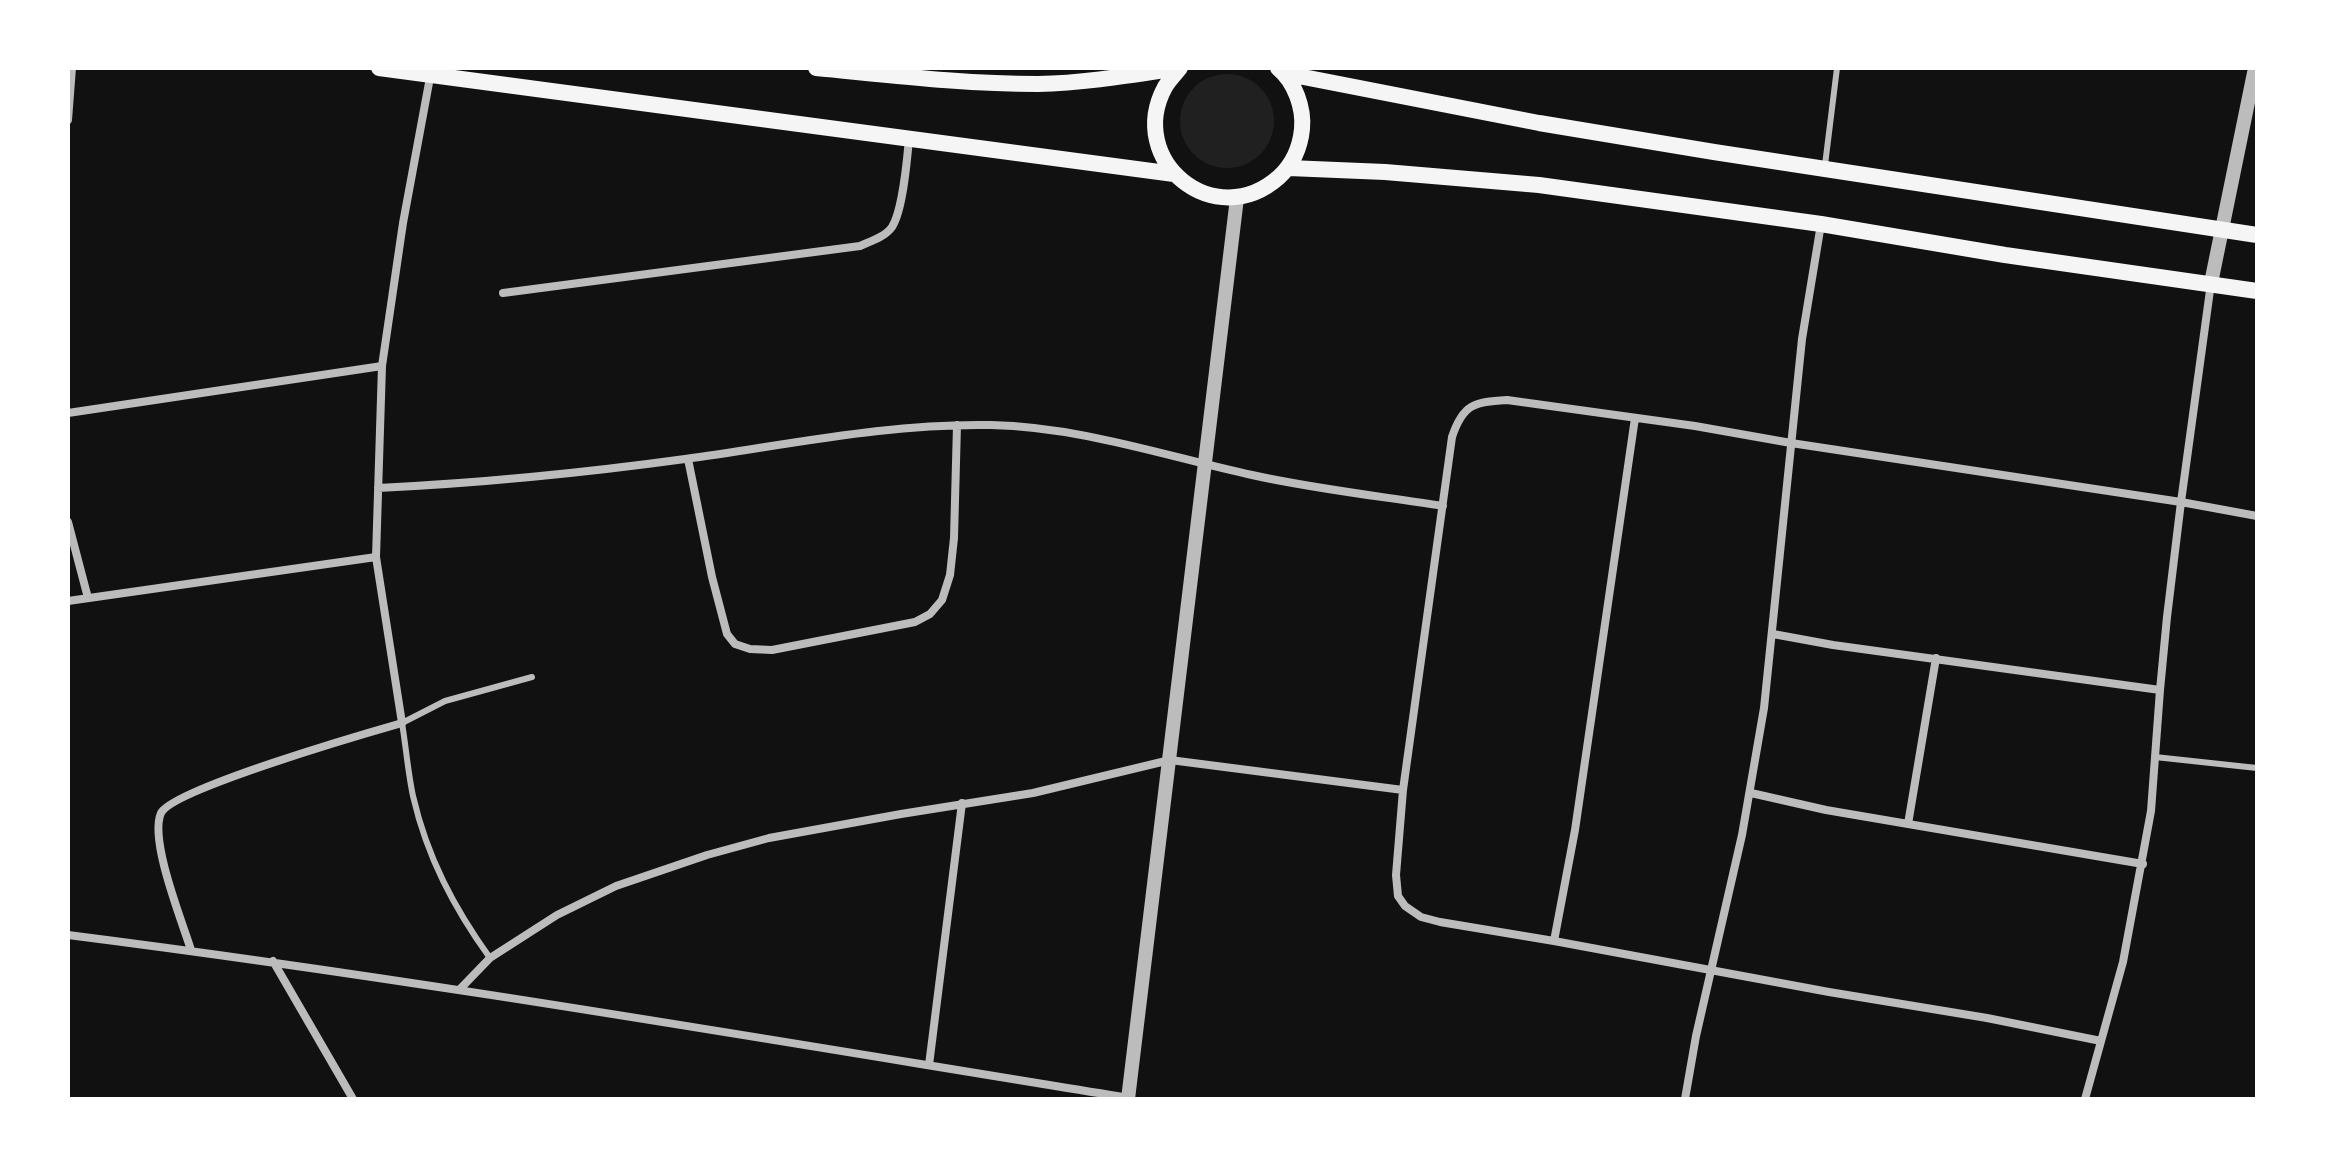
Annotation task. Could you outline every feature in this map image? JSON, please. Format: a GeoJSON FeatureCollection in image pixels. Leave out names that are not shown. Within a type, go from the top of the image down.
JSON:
{"type":"FeatureCollection","features":[{"type":"Feature","properties":{"kind":"main road"},"geometry":{"type":"LineString","coordinates":[[379,68],[431,72],[1174,174]]}},
{"type":"Feature","properties":{"kind":"main road"},"geometry":{"type":"LineString","coordinates":[[816,68],[946,81],[1039,84],[1105,79],[1180,68]]}},
{"type":"Feature","properties":{"kind":"main road"},"geometry":{"type":"LineString","coordinates":[[1180,68],[1165,86],[1157,108],[1155,131],[1161,154],[1174,174],[1187,186],[1219,198],[1237,198],[1266,188],[1289,168],[1300,145],[1303,119],[1297,94],[1280,70]]}},
{"type":"Feature","properties":{"kind":"main road"},"geometry":{"type":"LineString","coordinates":[[1280,70],[1539,123],[2257,235]]}},
{"type":"Feature","properties":{"kind":"main road"},"geometry":{"type":"LineString","coordinates":[[1289,168],[1385,172],[1539,185],[1821,224],[2005,255],[2257,291]]}},
{"type":"Feature","properties":{"kind":"street"},"geometry":{"type":"LineString","coordinates":[[68,120],[72,68]]}},
{"type":"Feature","properties":{"kind":"street"},"geometry":{"type":"LineString","coordinates":[[2085,1099],[2123,962],[2143,864],[2151,811],[2160,690],[2181,502],[2211,283],[2255,68]]}},
{"type":"Feature","properties":{"kind":"street"},"geometry":{"type":"LineString","coordinates":[[191,950],[160,849],[162,811],[181,797],[276,762],[402,723],[376,557],[382,366],[403,223],[431,72]]}},
{"type":"Feature","properties":{"kind":"street"},"geometry":{"type":"LineString","coordinates":[[503,293],[860,246],[880,238],[893,226],[904,187],[909,139]]}},
{"type":"Feature","properties":{"kind":"street"},"geometry":{"type":"LineString","coordinates":[[1128,1098],[1237,198]]}},
{"type":"Feature","properties":{"kind":"street"},"geometry":{"type":"LineString","coordinates":[[1685,1099],[1696,1036],[1751,793],[1773,634],[1802,339],[1821,224]]}},
{"type":"Feature","properties":{"kind":"street"},"geometry":{"type":"LineString","coordinates":[[68,413],[382,366]]}},
{"type":"Feature","properties":{"kind":"street"},"geometry":{"type":"LineString","coordinates":[[2101,1041],[1987,1018],[1440,922],[1421,917],[1405,906],[1398,896],[1396,875],[1403,790],[1452,437],[1456,424],[1468,407],[1482,402],[1507,400],[1695,426],[2257,516]]}},
{"type":"Feature","properties":{"kind":"street"},"geometry":{"type":"LineString","coordinates":[[1554,941],[1584,768],[1635,418]]}},
{"type":"Feature","properties":{"kind":"street"},"geometry":{"type":"LineString","coordinates":[[378,488],[469,484],[688,459],[870,432],[957,425],[1046,428],[1092,435],[1252,475],[1443,506]]}},
{"type":"Feature","properties":{"kind":"street"},"geometry":{"type":"LineString","coordinates":[[688,459],[727,634],[735,644],[750,649],[772,650],[915,622],[930,614],[942,600],[950,575],[954,538],[957,425]]}},
{"type":"Feature","properties":{"kind":"street"},"geometry":{"type":"LineString","coordinates":[[68,522],[88,598]]}},
{"type":"Feature","properties":{"kind":"street"},"geometry":{"type":"LineString","coordinates":[[68,601],[376,557]]}},
{"type":"Feature","properties":{"kind":"street"},"geometry":{"type":"LineString","coordinates":[[1773,634],[2053,677],[2160,690]]}},
{"type":"Feature","properties":{"kind":"street"},"geometry":{"type":"LineString","coordinates":[[1908,824],[1936,658]]}},
{"type":"Feature","properties":{"kind":"street"},"geometry":{"type":"LineString","coordinates":[[460,989],[490,958],[557,915],[616,886],[707,855],[810,830],[1033,793],[1170,760],[1403,790]]}},
{"type":"Feature","properties":{"kind":"street"},"geometry":{"type":"LineString","coordinates":[[1751,793],[1826,810],[2143,864]]}},
{"type":"Feature","properties":{"kind":"street"},"geometry":{"type":"LineString","coordinates":[[929,1065],[962,803]]}},
{"type":"Feature","properties":{"kind":"street"},"geometry":{"type":"LineString","coordinates":[[68,935],[460,989],[1134,1099]]}},
{"type":"Feature","properties":{"kind":"street"},"geometry":{"type":"LineString","coordinates":[[273,961],[353,1099]]}},
{"type":"Feature","properties":{"kind":"lane"},"geometry":{"type":"LineString","coordinates":[[1824,169],[1837,68]]}},
{"type":"Feature","properties":{"kind":"lane"},"geometry":{"type":"LineString","coordinates":[[490,958],[464,922],[438,872],[413,797],[402,723],[445,701],[532,677]]}},
{"type":"Feature","properties":{"kind":"lane"},"geometry":{"type":"LineString","coordinates":[[2155,757],[2257,768]]}},
{"type":"Feature","properties":{"kind":"shaded area"},"geometry":{"type":"Polygon","coordinates":[[[1227,74],[1245,78],[1260,88],[1270,103],[1274,121],[1270,139],[1260,154],[1245,164],[1227,168],[1209,164],[1194,154],[1184,139],[1180,121],[1184,103],[1194,88],[1209,78],[1227,74]]]}}]}
